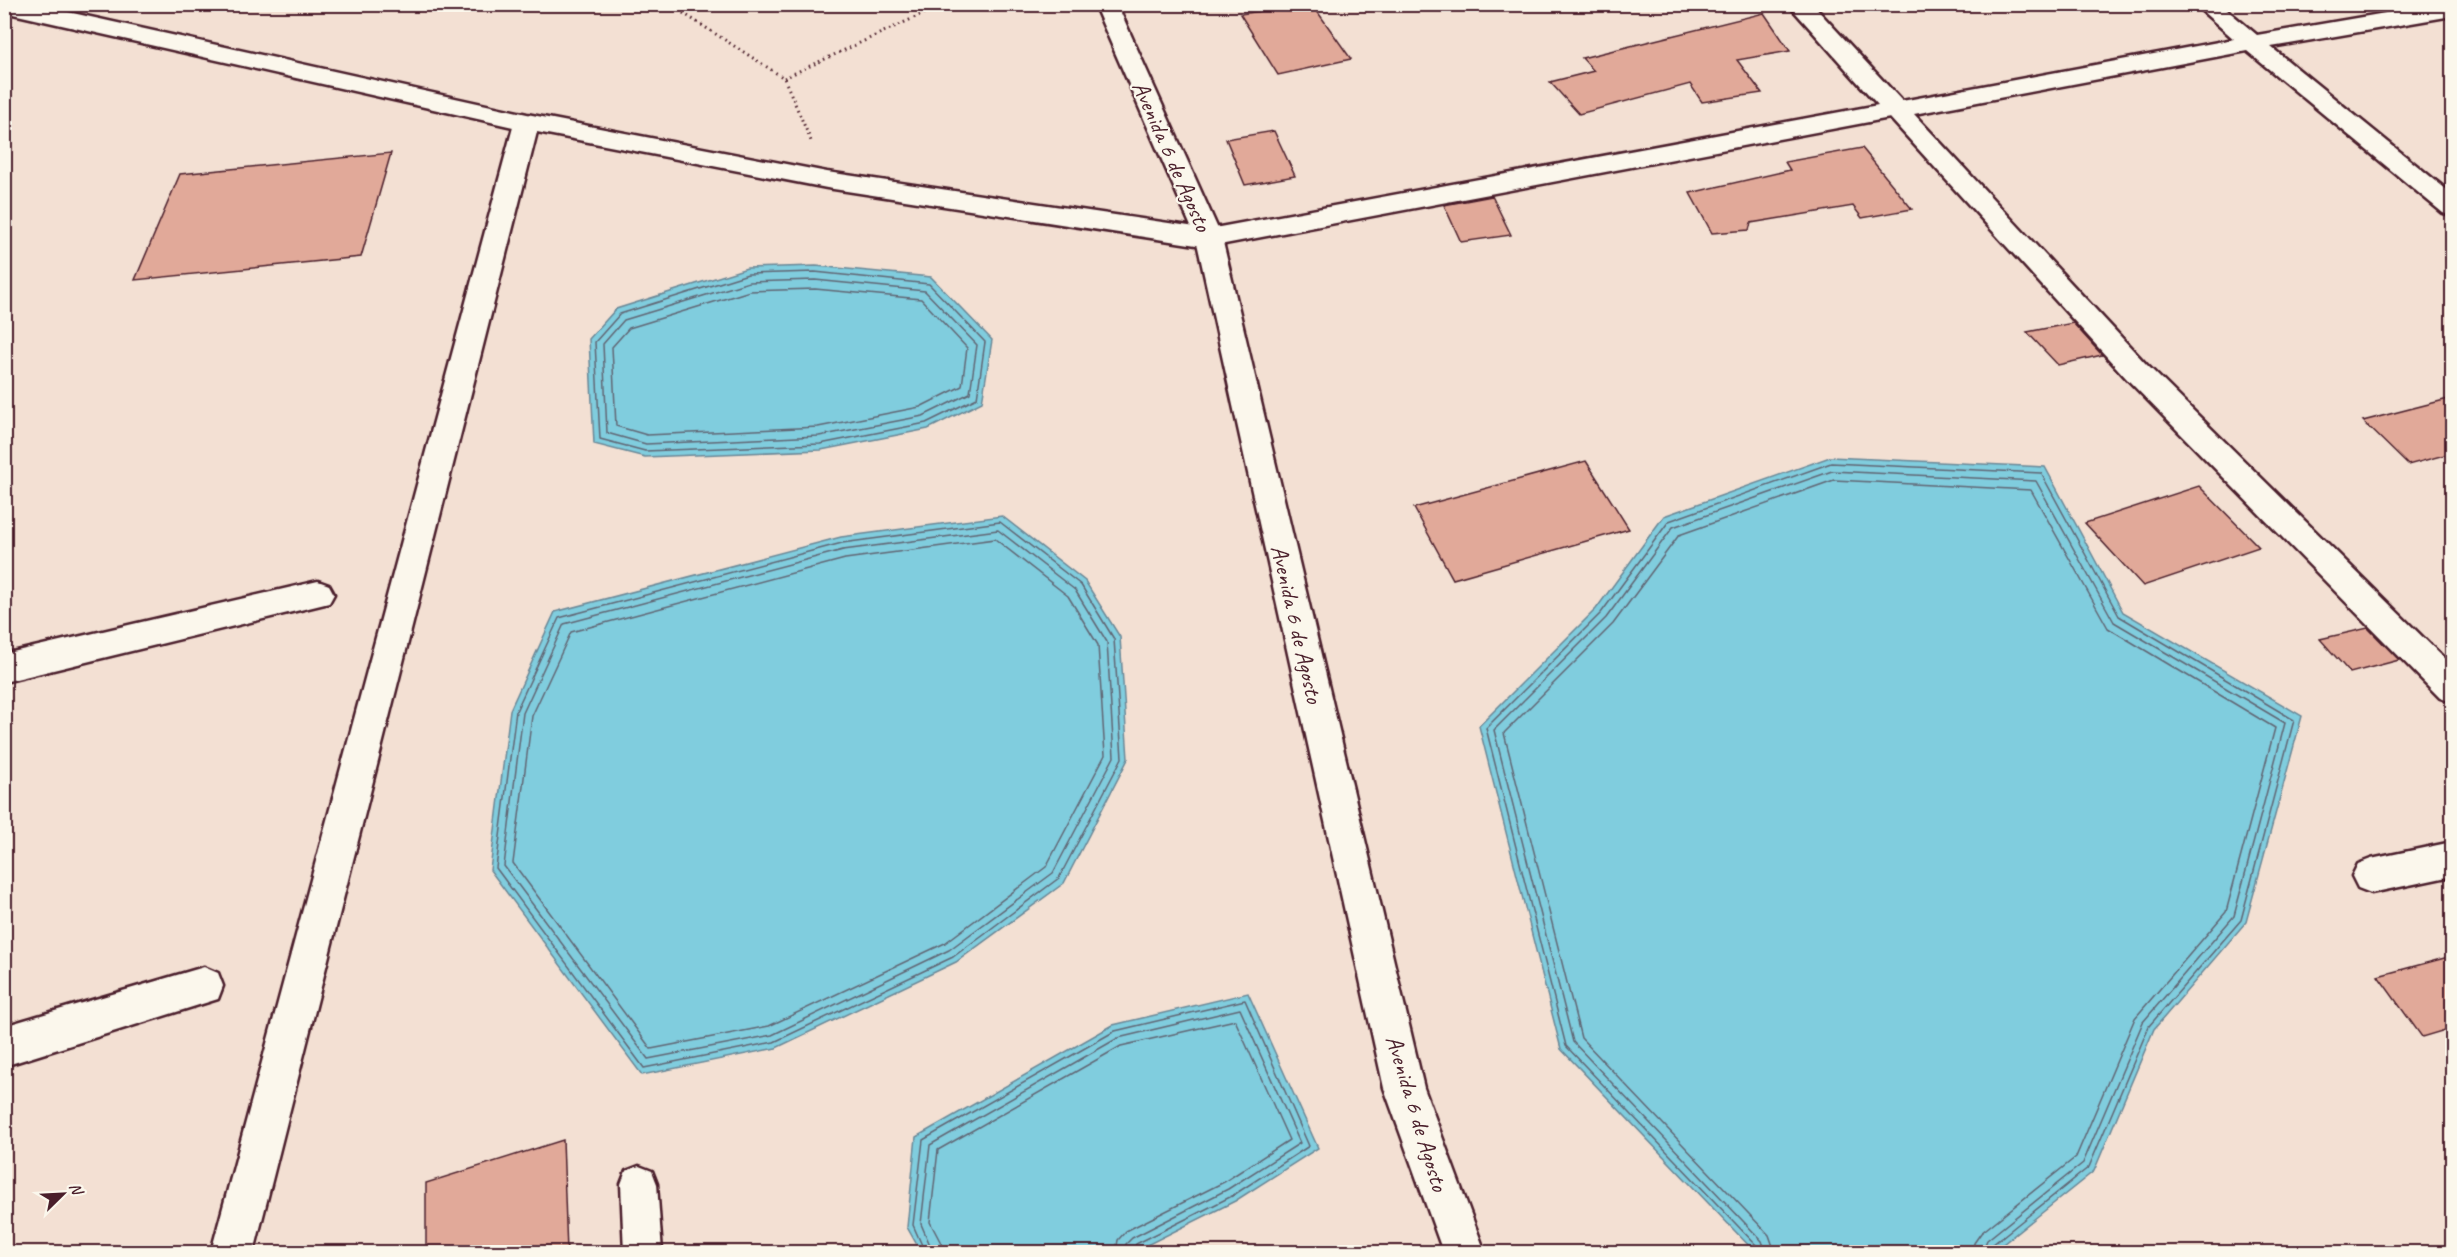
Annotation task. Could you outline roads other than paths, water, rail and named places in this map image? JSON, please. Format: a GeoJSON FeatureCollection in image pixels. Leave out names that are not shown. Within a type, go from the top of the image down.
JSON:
{"type":"FeatureCollection","features":[{"type":"Feature","properties":{"kind":"street"},"geometry":{"type":"LineString","coordinates":[[4,4],[527,122],[827,180],[1209,238],[2251,42],[2452,9]]}},
{"type":"Feature","properties":{"kind":"street","name":"Avenida 6 de Agosto"},"geometry":{"type":"LineString","coordinates":[[1105,4],[1209,238],[1404,1088],[1464,1252]]}},
{"type":"Feature","properties":{"kind":"street"},"geometry":{"type":"LineString","coordinates":[[1798,4],[2137,372],[2452,688]]}},
{"type":"Feature","properties":{"kind":"street"},"geometry":{"type":"LineString","coordinates":[[2205,4],[2452,207]]}},
{"type":"Feature","properties":{"kind":"street"},"geometry":{"type":"LineString","coordinates":[[232,1252],[527,122]]}},
{"type":"Feature","properties":{"kind":"street"},"geometry":{"type":"LineString","coordinates":[[4,668],[318,594]]}},
{"type":"Feature","properties":{"kind":"street"},"geometry":{"type":"LineString","coordinates":[[2371,876],[2452,859]]}},
{"type":"Feature","properties":{"kind":"street"},"geometry":{"type":"LineString","coordinates":[[4,1046],[204,986]]}},
{"type":"Feature","properties":{"kind":"lane"},"geometry":{"type":"LineString","coordinates":[[639,1184],[643,1252]]}},
{"type":"Feature","properties":{"kind":"water"},"geometry":{"type":"Polygon","coordinates":[[[816,266],[931,277],[992,340],[982,402],[928,429],[821,450],[645,457],[594,444],[589,339],[616,309],[747,268],[816,266]]]}},
{"type":"Feature","properties":{"kind":"water"},"geometry":{"type":"Polygon","coordinates":[[[1830,457],[2045,467],[2123,612],[2302,716],[2246,922],[2154,1029],[2094,1171],[1993,1252],[1755,1252],[1561,1049],[1479,726],[1596,609],[1664,516],[1830,457]]]}},
{"type":"Feature","properties":{"kind":"water"},"geometry":{"type":"Polygon","coordinates":[[[1002,516],[1085,581],[1120,637],[1128,759],[1064,883],[956,962],[776,1048],[642,1075],[490,870],[510,710],[555,612],[841,537],[1002,516]]]}},
{"type":"Feature","properties":{"kind":"water"},"geometry":{"type":"Polygon","coordinates":[[[1248,993],[1318,1148],[1235,1201],[1133,1252],[921,1252],[907,1227],[916,1137],[1113,1025],[1248,993]]]}}]}
